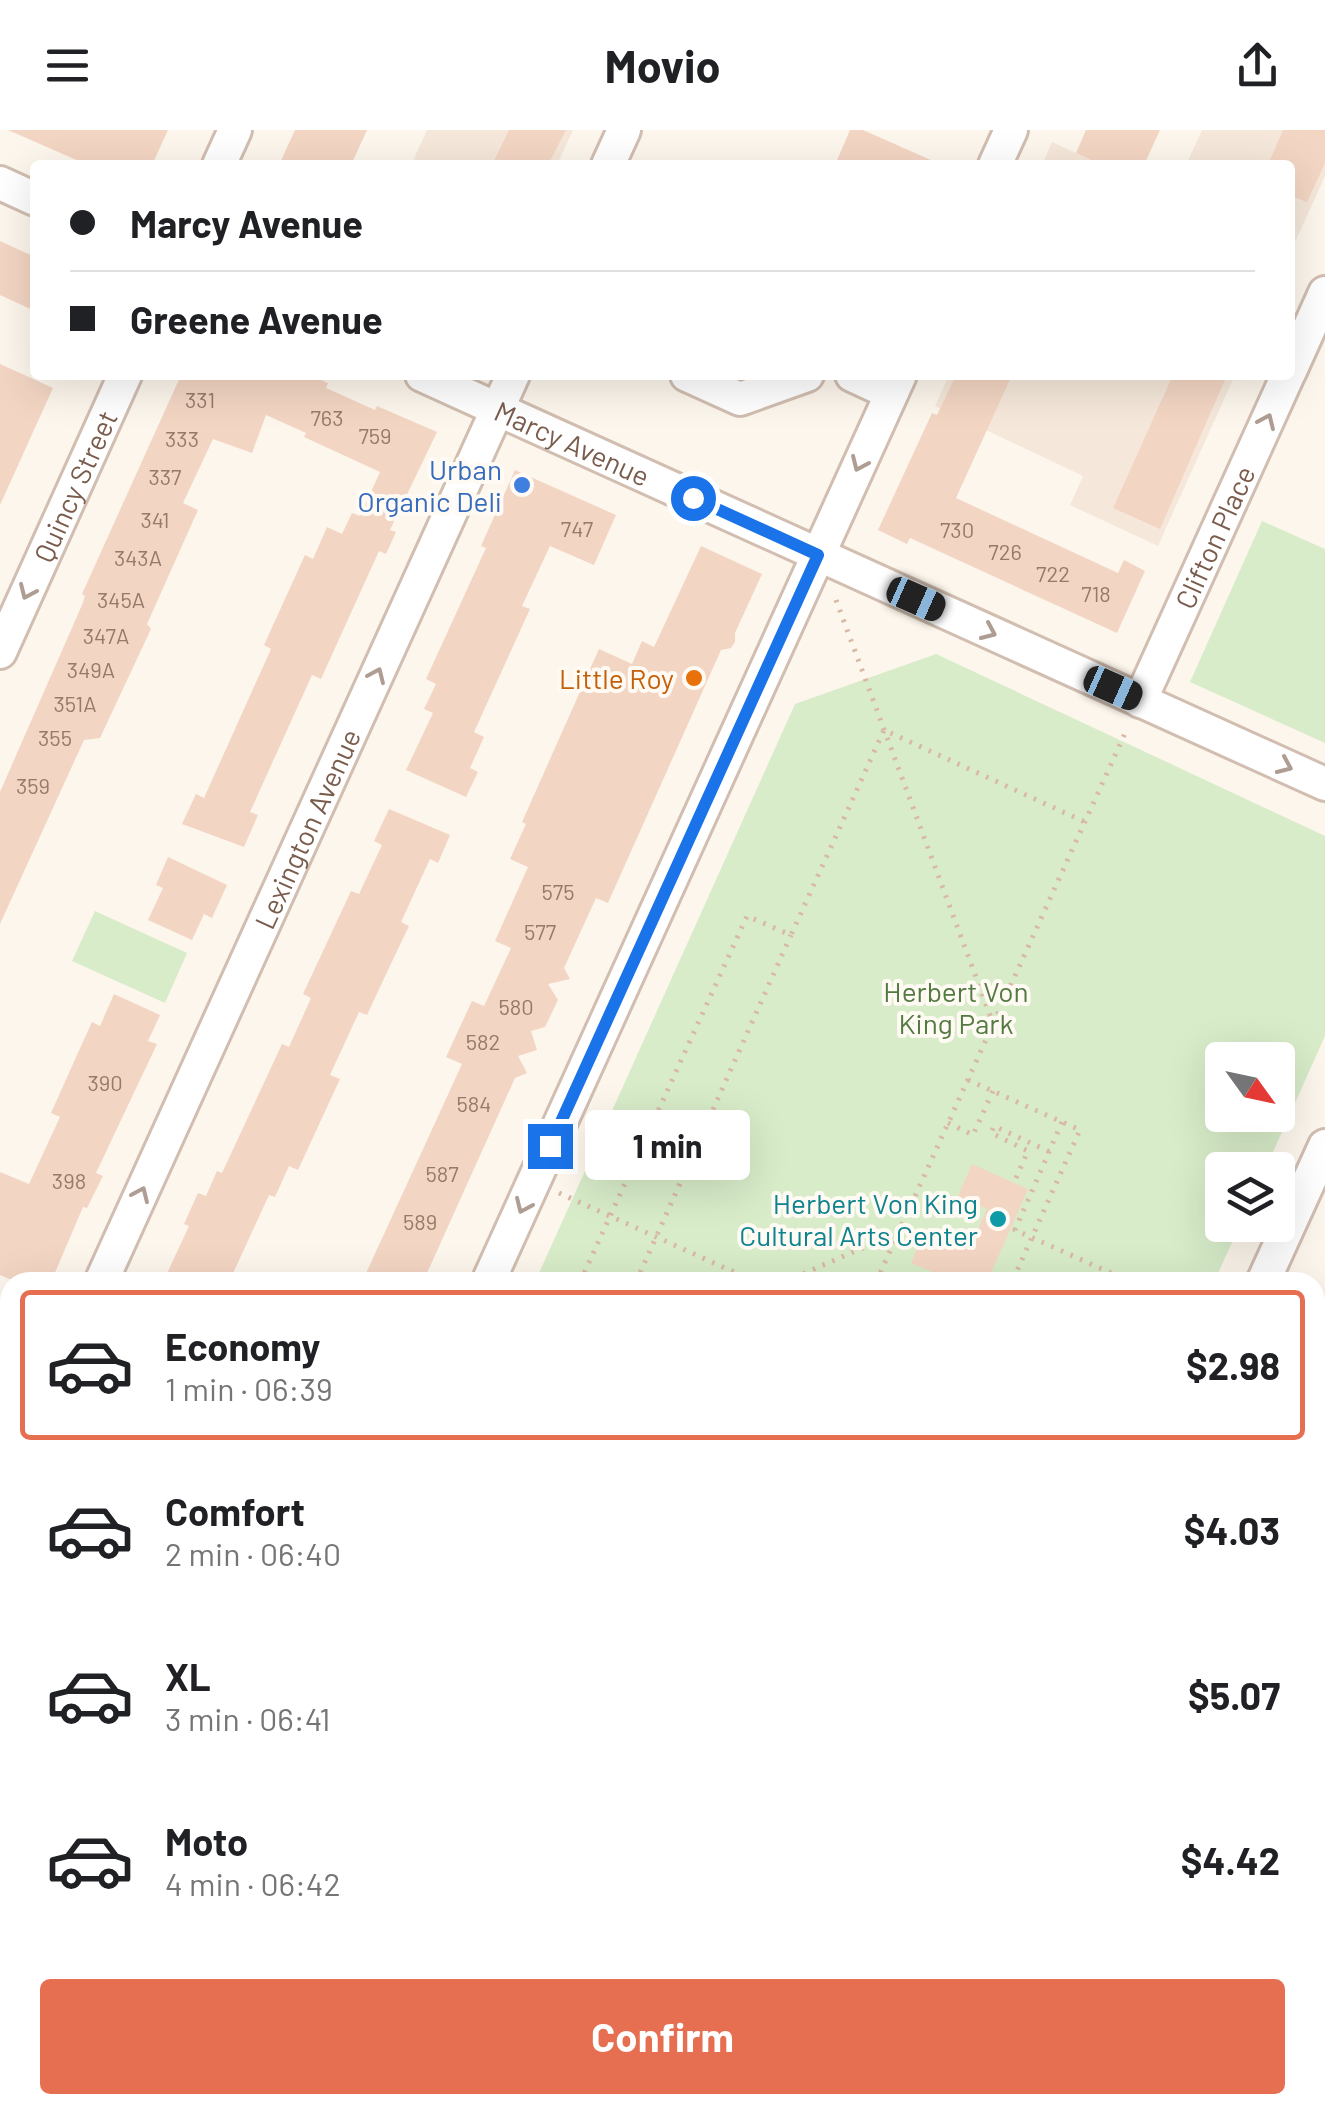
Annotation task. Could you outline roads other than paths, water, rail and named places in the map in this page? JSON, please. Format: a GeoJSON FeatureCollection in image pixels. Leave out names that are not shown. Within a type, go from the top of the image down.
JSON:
{"type":"FeatureCollection","features":[{"type":"Feature","properties":{"kind":"street"},"geometry":{"type":"LineString","coordinates":[[222,160],[235,130]]}},
{"type":"Feature","properties":{"kind":"street"},"geometry":{"type":"LineString","coordinates":[[610,160],[624,130]]}},
{"type":"Feature","properties":{"kind":"street"},"geometry":{"type":"LineString","coordinates":[[997,160],[1011,130]]}},
{"type":"Feature","properties":{"kind":"street"},"geometry":{"type":"LineString","coordinates":[[0,184],[30,197]]}},
{"type":"Feature","properties":{"kind":"street","name":"Clifton Place"},"geometry":{"type":"LineString","coordinates":[[1295,360],[1325,293]]}},
{"type":"Feature","properties":{"kind":"street","name":"Quincy Street"},"geometry":{"type":"LineString","coordinates":[[0,652],[123,380]]}},
{"type":"Feature","properties":{"kind":"street","name":"Marcy Avenue"},"geometry":{"type":"LineString","coordinates":[[433,380],[818,555],[1134,715],[1325,784]]}},
{"type":"Feature","properties":{"kind":"street","name":"Lexington Avenue"},"geometry":{"type":"LineString","coordinates":[[105,1272],[510,380]]}},
{"type":"Feature","properties":{"kind":"street"},"geometry":{"type":"LineString","coordinates":[[698,380],[740,399],[792,380]]}},
{"type":"Feature","properties":{"kind":"street","name":"Clifton Place"},"geometry":{"type":"LineString","coordinates":[[1134,715],[1286,380]]}},
{"type":"Feature","properties":{"kind":"street"},"geometry":{"type":"LineString","coordinates":[[493,1272],[896,384]]}},
{"type":"Feature","properties":{"kind":"street"},"geometry":{"type":"LineString","coordinates":[[1268,1272],[1325,1146]]}},
{"type":"Feature","properties":{"kind":"place","name":"Urban Organic Deli"},"geometry":{"type":"Point","coordinates":[522,485]}},
{"type":"Feature","properties":{"kind":"place","name":"Little Roy"},"geometry":{"type":"Point","coordinates":[694,678]}},
{"type":"Feature","properties":{"kind":"place","name":"Herbert Von King Cultural Arts Center"},"geometry":{"type":"Point","coordinates":[998,1219]}},
{"type":"Feature","properties":{"kind":"park label","name":"Herbert Von King Park"},"geometry":{"type":"Point","coordinates":[956,1007]}}]}
